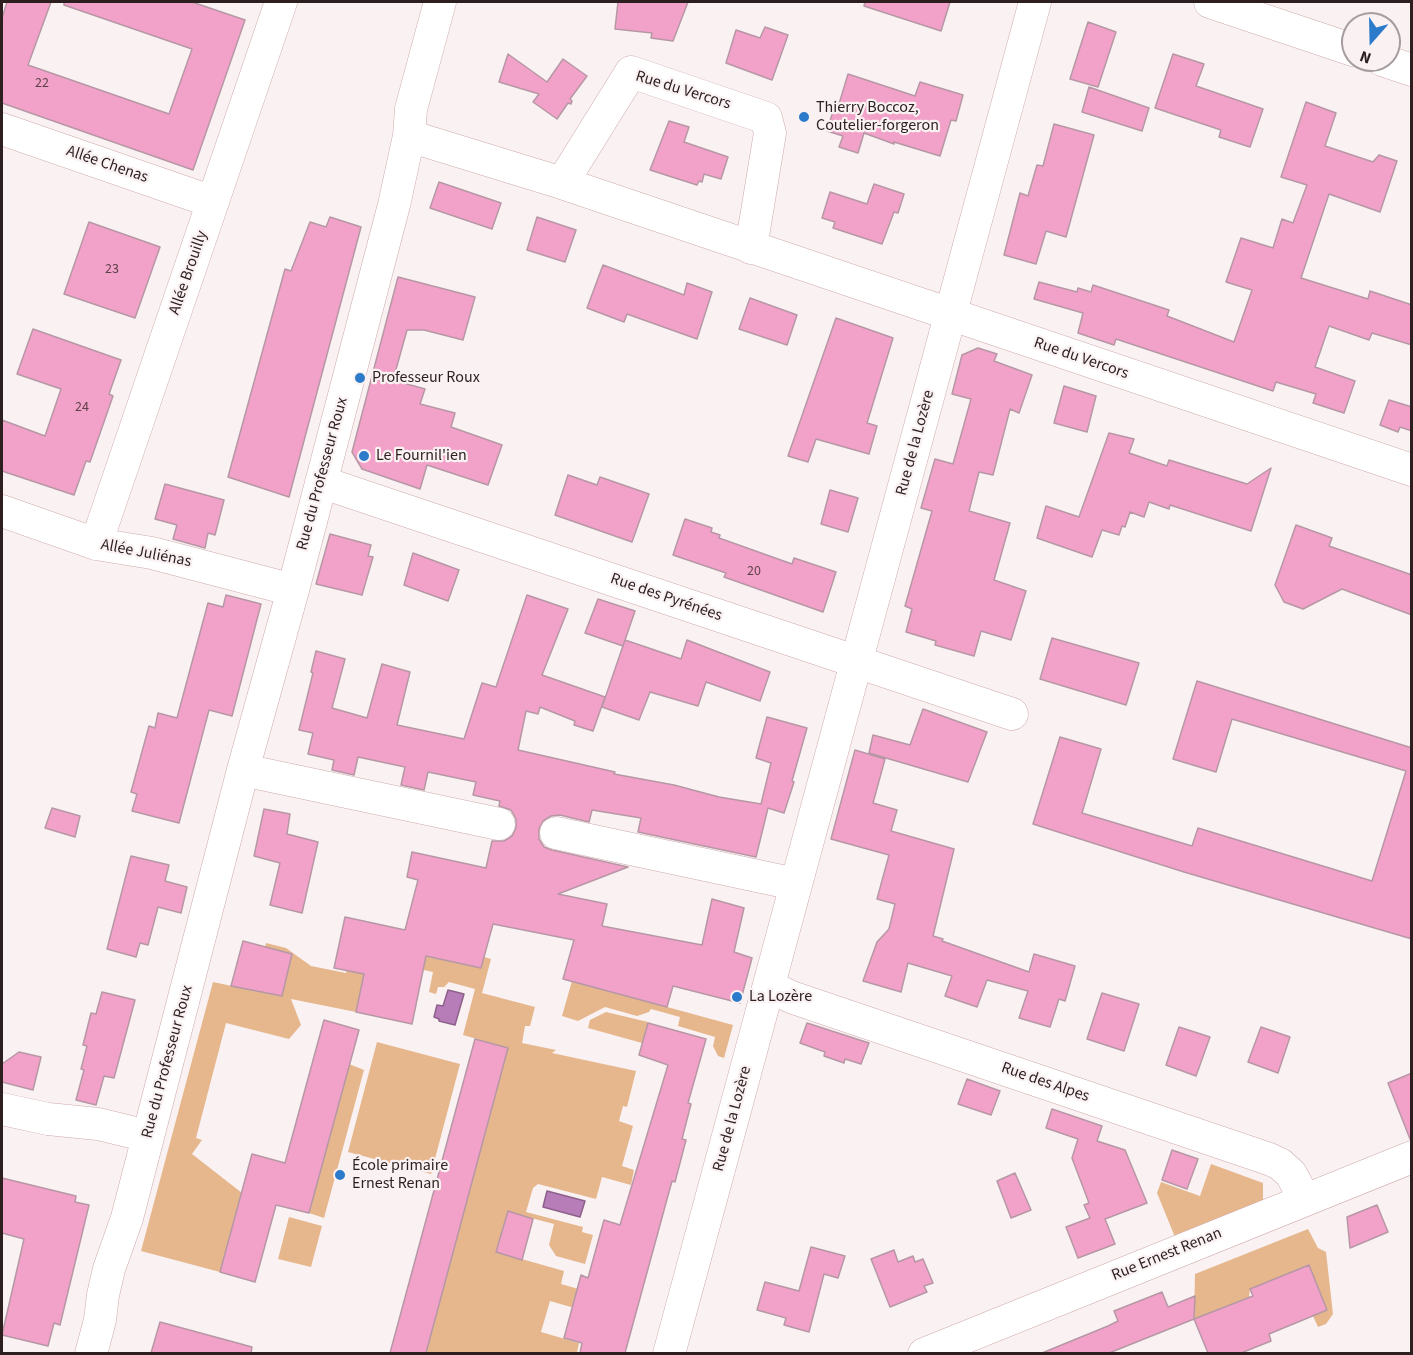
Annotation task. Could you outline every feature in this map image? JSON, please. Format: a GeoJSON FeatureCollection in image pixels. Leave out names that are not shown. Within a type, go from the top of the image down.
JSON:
{"type":"FeatureCollection","features":[{"type":"Feature","properties":{"kind":"street","name":"Allée Brouilly"},"geometry":{"type":"LineString","coordinates":[[96,544],[281,2]]}},
{"type":"Feature","properties":{"kind":"street","name":"Rue du Professeur Roux"},"geometry":{"type":"LineString","coordinates":[[91,1353],[100,1320],[109,1269],[127,1218],[243,770],[293,590],[394,205],[409,136],[411,109],[440,2]]}},
{"type":"Feature","properties":{"kind":"street","name":"Rue de la Lozère"},"geometry":{"type":"LineString","coordinates":[[669,1353],[1035,2]]}},
{"type":"Feature","properties":{"kind":"street"},"geometry":{"type":"LineString","coordinates":[[1210,2],[1341,46]]}},
{"type":"Feature","properties":{"kind":"street","name":"Rue du Vercors"},"geometry":{"type":"LineString","coordinates":[[562,183],[631,72],[766,118],[770,133],[751,248]]}},
{"type":"Feature","properties":{"kind":"street","name":"Allée Chenas"},"geometry":{"type":"LineString","coordinates":[[2,129],[213,202]]}},
{"type":"Feature","properties":{"kind":"street","name":"Rue du Vercors"},"geometry":{"type":"LineString","coordinates":[[409,136],[562,183],[1412,470]]}},
{"type":"Feature","properties":{"kind":"street","name":"Rue des Pyrénées"},"geometry":{"type":"LineString","coordinates":[[321,482],[1012,714]]}},
{"type":"Feature","properties":{"kind":"street","name":"Allée Juliénas"},"geometry":{"type":"LineString","coordinates":[[2,511],[96,544],[152,553],[293,590]]}},
{"type":"Feature","properties":{"kind":"street"},"geometry":{"type":"LineString","coordinates":[[243,770],[499,824]]}},
{"type":"Feature","properties":{"kind":"street"},"geometry":{"type":"LineString","coordinates":[[556,833],[795,884]]}},
{"type":"Feature","properties":{"kind":"street","name":"Rue des Alpes"},"geometry":{"type":"LineString","coordinates":[[769,986],[791,997],[1269,1159],[1280,1164],[1291,1174],[1305,1200]]}},
{"type":"Feature","properties":{"kind":"street"},"geometry":{"type":"LineString","coordinates":[[2,1109],[48,1119],[98,1124],[148,1136]]}},
{"type":"Feature","properties":{"kind":"street","name":"Rue Ernest Renan"},"geometry":{"type":"LineString","coordinates":[[924,1353],[1412,1157]]}},
{"type":"Feature","properties":{"kind":"shaded area"},"geometry":{"type":"Polygon","coordinates":[[[266,943],[286,948],[311,966],[346,973],[350,956],[365,969],[356,1012],[291,999],[301,1025],[289,1039],[226,1023],[196,1138],[202,1140],[192,1154],[242,1193],[220,1272],[141,1251],[213,982],[265,993],[283,992],[292,954],[265,947],[266,943]]]}},
{"type":"Feature","properties":{"kind":"shaded area"},"geometry":{"type":"Polygon","coordinates":[[[401,951],[480,968],[484,957],[491,959],[482,993],[535,1007],[530,1026],[525,1026],[522,1043],[556,1050],[552,1053],[636,1071],[627,1107],[623,1106],[619,1121],[633,1126],[622,1166],[634,1170],[631,1185],[602,1177],[596,1199],[538,1184],[533,1188],[526,1212],[583,1227],[582,1232],[593,1235],[585,1264],[556,1256],[549,1245],[554,1224],[508,1212],[497,1252],[564,1271],[561,1284],[589,1292],[585,1311],[550,1301],[541,1332],[579,1343],[577,1353],[426,1353],[508,1048],[463,1035],[475,989],[449,982],[444,987],[438,987],[436,994],[429,992],[433,972],[410,967],[401,951]]]}},
{"type":"Feature","properties":{"kind":"shaded area"},"geometry":{"type":"Polygon","coordinates":[[[572,981],[733,1025],[724,1058],[718,1056],[713,1046],[715,1037],[678,1026],[680,1017],[651,1009],[637,1016],[605,1007],[578,1021],[562,1016],[572,981]]]}},
{"type":"Feature","properties":{"kind":"shaded area"},"geometry":{"type":"Polygon","coordinates":[[[448,990],[464,994],[455,1025],[439,1021],[434,1017],[437,1005],[443,1006],[448,990]]]}},
{"type":"Feature","properties":{"kind":"shaded area"},"geometry":{"type":"Polygon","coordinates":[[[606,1012],[648,1022],[642,1043],[588,1028],[590,1020],[606,1012]]]}},
{"type":"Feature","properties":{"kind":"shaded area"},"geometry":{"type":"Polygon","coordinates":[[[377,1042],[460,1064],[431,1174],[348,1152],[377,1042]]]}},
{"type":"Feature","properties":{"kind":"shaded area"},"geometry":{"type":"Polygon","coordinates":[[[349,1064],[364,1070],[324,1218],[309,1213],[349,1064]]]}},
{"type":"Feature","properties":{"kind":"shaded area"},"geometry":{"type":"Polygon","coordinates":[[[1211,1164],[1263,1183],[1263,1200],[1175,1237],[1157,1193],[1161,1182],[1200,1196],[1211,1164]]]}},
{"type":"Feature","properties":{"kind":"shaded area"},"geometry":{"type":"Polygon","coordinates":[[[547,1191],[585,1201],[580,1217],[543,1207],[547,1191]]]}},
{"type":"Feature","properties":{"kind":"shaded area"},"geometry":{"type":"Polygon","coordinates":[[[289,1217],[322,1226],[311,1267],[278,1259],[289,1217]]]}},
{"type":"Feature","properties":{"kind":"shaded area"},"geometry":{"type":"Polygon","coordinates":[[[1308,1229],[1318,1248],[1326,1252],[1333,1314],[1326,1324],[1318,1327],[1313,1316],[1327,1310],[1308,1265],[1250,1289],[1249,1297],[1194,1319],[1195,1274],[1308,1229]]]}},
{"type":"Feature","properties":{"kind":"building"},"geometry":{"type":"Polygon","coordinates":[[[7,2],[51,2],[28,65],[169,114],[192,49],[64,5],[64,2],[192,2],[245,20],[193,170],[2,103],[2,18],[7,2]]]}},
{"type":"Feature","properties":{"kind":"building"},"geometry":{"type":"Polygon","coordinates":[[[618,2],[688,2],[673,41],[651,38],[652,33],[615,29],[618,2]]]}},
{"type":"Feature","properties":{"kind":"building"},"geometry":{"type":"Polygon","coordinates":[[[865,2],[950,2],[941,31],[864,6],[865,2]]]}},
{"type":"Feature","properties":{"kind":"building"},"geometry":{"type":"Polygon","coordinates":[[[1088,22],[1116,32],[1098,87],[1070,79],[1088,22]]]}},
{"type":"Feature","properties":{"kind":"building"},"geometry":{"type":"Polygon","coordinates":[[[765,27],[788,35],[772,80],[726,63],[736,30],[760,38],[765,27]]]}},
{"type":"Feature","properties":{"kind":"building"},"geometry":{"type":"Polygon","coordinates":[[[508,54],[547,82],[563,59],[587,76],[570,99],[571,104],[568,103],[557,119],[533,102],[539,94],[499,82],[508,54]]]}},
{"type":"Feature","properties":{"kind":"building"},"geometry":{"type":"Polygon","coordinates":[[[1173,54],[1204,64],[1196,86],[1263,109],[1250,147],[1219,137],[1221,130],[1155,108],[1173,54]]]}},
{"type":"Feature","properties":{"kind":"building"},"geometry":{"type":"Polygon","coordinates":[[[848,74],[915,96],[920,82],[963,95],[956,121],[951,120],[940,156],[894,142],[894,144],[864,133],[858,153],[839,147],[843,136],[827,131],[836,101],[839,104],[848,74]]]}},
{"type":"Feature","properties":{"kind":"building"},"geometry":{"type":"Polygon","coordinates":[[[1089,87],[1149,108],[1142,131],[1082,112],[1089,87]]]}},
{"type":"Feature","properties":{"kind":"building"},"geometry":{"type":"Polygon","coordinates":[[[1306,102],[1336,113],[1325,146],[1373,162],[1379,155],[1397,161],[1380,212],[1329,194],[1301,278],[1368,299],[1370,291],[1412,305],[1412,345],[1372,333],[1369,340],[1329,326],[1315,367],[1355,381],[1344,413],[1313,403],[1316,394],[1276,382],[1273,391],[1116,339],[1114,345],[1078,333],[1083,313],[1034,299],[1039,282],[1077,292],[1078,288],[1091,292],[1093,285],[1169,310],[1167,316],[1234,342],[1252,290],[1226,282],[1241,238],[1273,248],[1282,219],[1293,223],[1307,185],[1281,177],[1306,102]]]}},
{"type":"Feature","properties":{"kind":"building"},"geometry":{"type":"Polygon","coordinates":[[[669,121],[689,127],[684,142],[728,157],[721,179],[704,174],[702,182],[699,181],[697,185],[650,170],[669,121]]]}},
{"type":"Feature","properties":{"kind":"building"},"geometry":{"type":"Polygon","coordinates":[[[1054,124],[1094,135],[1066,237],[1046,231],[1036,264],[1004,255],[1020,193],[1028,196],[1037,165],[1043,166],[1054,124]]]}},
{"type":"Feature","properties":{"kind":"building"},"geometry":{"type":"Polygon","coordinates":[[[439,182],[501,203],[492,229],[430,208],[439,182]]]}},
{"type":"Feature","properties":{"kind":"building"},"geometry":{"type":"Polygon","coordinates":[[[874,184],[904,194],[898,213],[894,212],[882,244],[833,228],[835,222],[822,218],[830,192],[867,204],[874,184]]]}},
{"type":"Feature","properties":{"kind":"building"},"geometry":{"type":"Polygon","coordinates":[[[330,217],[361,227],[289,497],[228,477],[285,269],[291,271],[310,222],[326,227],[330,217]]]}},
{"type":"Feature","properties":{"kind":"building"},"geometry":{"type":"Polygon","coordinates":[[[537,217],[576,230],[565,262],[527,250],[537,217]]]}},
{"type":"Feature","properties":{"kind":"building"},"geometry":{"type":"Polygon","coordinates":[[[89,222],[160,247],[135,318],[64,294],[89,222]]]}},
{"type":"Feature","properties":{"kind":"building"},"geometry":{"type":"Polygon","coordinates":[[[603,265],[684,295],[687,283],[712,292],[697,339],[627,314],[624,322],[587,308],[603,265]]]}},
{"type":"Feature","properties":{"kind":"building"},"geometry":{"type":"Polygon","coordinates":[[[398,277],[475,297],[463,340],[424,330],[407,330],[393,380],[425,389],[420,404],[455,413],[451,427],[502,445],[488,485],[427,465],[420,489],[362,469],[352,452],[398,277]]]}},
{"type":"Feature","properties":{"kind":"building"},"geometry":{"type":"Polygon","coordinates":[[[750,298],[797,315],[787,345],[739,329],[750,298]]]}},
{"type":"Feature","properties":{"kind":"building"},"geometry":{"type":"Polygon","coordinates":[[[836,318],[893,338],[867,423],[877,426],[869,454],[816,439],[808,462],[788,456],[836,318]]]}},
{"type":"Feature","properties":{"kind":"building"},"geometry":{"type":"Polygon","coordinates":[[[33,329],[121,360],[109,394],[113,396],[90,462],[86,461],[74,495],[2,471],[2,420],[45,436],[61,389],[17,374],[33,329]]]}},
{"type":"Feature","properties":{"kind":"building"},"geometry":{"type":"Polygon","coordinates":[[[978,348],[997,354],[994,361],[1032,375],[1019,413],[1010,409],[993,475],[979,472],[969,511],[1010,523],[994,580],[1026,591],[1011,640],[981,631],[974,656],[935,645],[936,641],[906,632],[912,609],[905,606],[932,511],[921,508],[935,459],[953,464],[971,399],[952,394],[962,355],[978,348]]]}},
{"type":"Feature","properties":{"kind":"building"},"geometry":{"type":"Polygon","coordinates":[[[1064,386],[1096,396],[1087,432],[1054,423],[1064,386]]]}},
{"type":"Feature","properties":{"kind":"building"},"geometry":{"type":"Polygon","coordinates":[[[1389,400],[1412,407],[1412,431],[1400,427],[1398,432],[1380,425],[1389,400]]]}},
{"type":"Feature","properties":{"kind":"building"},"geometry":{"type":"Polygon","coordinates":[[[1109,433],[1134,439],[1129,453],[1167,466],[1169,460],[1247,484],[1271,468],[1251,531],[1170,505],[1169,509],[1149,502],[1144,517],[1130,512],[1125,527],[1122,526],[1119,535],[1102,530],[1092,557],[1037,538],[1046,506],[1079,517],[1109,433]]]}},
{"type":"Feature","properties":{"kind":"building"},"geometry":{"type":"Polygon","coordinates":[[[568,475],[597,485],[600,477],[649,494],[632,542],[555,515],[568,475]]]}},
{"type":"Feature","properties":{"kind":"building"},"geometry":{"type":"Polygon","coordinates":[[[165,484],[224,500],[215,535],[208,533],[205,548],[173,539],[177,525],[155,519],[165,484]]]}},
{"type":"Feature","properties":{"kind":"building"},"geometry":{"type":"Polygon","coordinates":[[[830,490],[858,498],[848,532],[821,524],[830,490]]]}},
{"type":"Feature","properties":{"kind":"building"},"geometry":{"type":"Polygon","coordinates":[[[685,519],[712,528],[711,532],[720,535],[719,538],[792,564],[794,558],[836,572],[823,612],[724,577],[726,573],[673,555],[685,519]]]}},
{"type":"Feature","properties":{"kind":"building"},"geometry":{"type":"Polygon","coordinates":[[[1296,525],[1332,538],[1329,546],[1412,575],[1412,615],[1342,589],[1303,609],[1284,602],[1275,585],[1296,525]]]}},
{"type":"Feature","properties":{"kind":"building"},"geometry":{"type":"Polygon","coordinates":[[[330,534],[371,545],[368,556],[373,557],[362,595],[316,584],[330,534]]]}},
{"type":"Feature","properties":{"kind":"building"},"geometry":{"type":"Polygon","coordinates":[[[413,553],[459,570],[448,601],[404,585],[413,553]]]}},
{"type":"Feature","properties":{"kind":"building"},"geometry":{"type":"Polygon","coordinates":[[[226,595],[261,604],[232,716],[209,710],[179,823],[132,811],[137,794],[131,792],[149,726],[155,728],[158,713],[177,718],[208,603],[223,607],[226,595]]]}},
{"type":"Feature","properties":{"kind":"building"},"geometry":{"type":"Polygon","coordinates":[[[527,595],[568,609],[542,675],[605,697],[593,731],[574,725],[575,721],[540,707],[538,714],[526,711],[518,750],[615,772],[614,774],[761,804],[771,763],[756,758],[767,717],[807,728],[784,813],[768,808],[756,857],[638,832],[641,818],[592,810],[589,822],[560,815],[551,816],[543,821],[539,829],[539,839],[544,847],[628,867],[558,894],[607,904],[602,926],[702,945],[712,899],[744,908],[734,952],[752,958],[740,1003],[673,986],[667,1007],[563,979],[574,940],[493,924],[481,968],[426,956],[412,1024],[356,1012],[364,974],[334,968],[345,917],[405,930],[418,880],[407,877],[412,852],[486,868],[492,841],[504,841],[512,836],[516,828],[516,819],[511,810],[499,806],[500,801],[473,795],[476,782],[428,772],[424,790],[401,785],[405,767],[358,757],[354,775],[332,770],[334,760],[308,754],[313,733],[299,730],[316,651],[345,659],[332,708],[367,718],[382,664],[410,672],[397,725],[464,739],[482,683],[496,687],[527,595]]]}},
{"type":"Feature","properties":{"kind":"building"},"geometry":{"type":"Polygon","coordinates":[[[598,599],[635,611],[623,646],[585,633],[598,599]]]}},
{"type":"Feature","properties":{"kind":"building"},"geometry":{"type":"Polygon","coordinates":[[[1052,638],[1139,663],[1126,705],[1040,679],[1052,638]]]}},
{"type":"Feature","properties":{"kind":"building"},"geometry":{"type":"Polygon","coordinates":[[[625,640],[681,659],[687,640],[770,672],[760,701],[706,682],[698,706],[650,692],[639,720],[602,707],[625,640]]]}},
{"type":"Feature","properties":{"kind":"building"},"geometry":{"type":"Polygon","coordinates":[[[1197,681],[1412,748],[1412,939],[1184,872],[1033,824],[1060,737],[1101,749],[1082,813],[1192,846],[1198,828],[1372,881],[1406,771],[1232,719],[1216,772],[1173,759],[1197,681]]]}},
{"type":"Feature","properties":{"kind":"building"},"geometry":{"type":"Polygon","coordinates":[[[923,709],[987,732],[968,782],[869,753],[873,735],[910,745],[923,709]]]}},
{"type":"Feature","properties":{"kind":"building"},"geometry":{"type":"Polygon","coordinates":[[[855,750],[885,759],[873,803],[897,810],[891,831],[954,849],[933,936],[1029,972],[1034,954],[1075,966],[1065,1001],[1059,999],[1050,1027],[1019,1018],[1028,991],[987,980],[977,1007],[945,996],[952,976],[908,963],[901,992],[863,981],[877,942],[889,929],[895,904],[877,899],[889,855],[831,839],[855,750]]]}},
{"type":"Feature","properties":{"kind":"building"},"geometry":{"type":"Polygon","coordinates":[[[52,808],[80,816],[75,837],[45,828],[52,808]]]}},
{"type":"Feature","properties":{"kind":"building"},"geometry":{"type":"Polygon","coordinates":[[[264,809],[290,814],[287,834],[318,842],[302,913],[270,905],[280,863],[254,856],[264,809]]]}},
{"type":"Feature","properties":{"kind":"building"},"geometry":{"type":"Polygon","coordinates":[[[131,856],[169,865],[165,881],[187,887],[181,913],[158,907],[148,945],[140,943],[136,957],[107,949],[131,856]]]}},
{"type":"Feature","properties":{"kind":"building"},"geometry":{"type":"Polygon","coordinates":[[[243,941],[292,954],[282,996],[231,986],[243,941]]]}},
{"type":"Feature","properties":{"kind":"building"},"geometry":{"type":"Polygon","coordinates":[[[102,992],[135,1000],[114,1078],[104,1076],[96,1105],[76,1100],[84,1070],[81,1069],[87,1046],[83,1045],[91,1013],[96,1014],[102,992]]]}},
{"type":"Feature","properties":{"kind":"building"},"geometry":{"type":"Polygon","coordinates":[[[1102,993],[1139,1004],[1124,1051],[1087,1039],[1102,993]]]}},
{"type":"Feature","properties":{"kind":"building"},"geometry":{"type":"Polygon","coordinates":[[[324,1020],[359,1030],[309,1213],[276,1205],[255,1282],[220,1272],[252,1154],[285,1163],[324,1020]]]}},
{"type":"Feature","properties":{"kind":"building"},"geometry":{"type":"Polygon","coordinates":[[[648,1023],[706,1039],[688,1103],[691,1104],[682,1139],[686,1140],[675,1182],[672,1181],[625,1353],[580,1353],[582,1343],[564,1338],[581,1275],[588,1278],[604,1220],[620,1225],[668,1065],[639,1055],[648,1023]]]}},
{"type":"Feature","properties":{"kind":"building"},"geometry":{"type":"Polygon","coordinates":[[[807,1023],[869,1043],[861,1064],[845,1059],[844,1063],[824,1056],[825,1052],[800,1043],[807,1023]]]}},
{"type":"Feature","properties":{"kind":"building"},"geometry":{"type":"Polygon","coordinates":[[[1179,1027],[1210,1037],[1196,1076],[1166,1065],[1179,1027]]]}},
{"type":"Feature","properties":{"kind":"building"},"geometry":{"type":"Polygon","coordinates":[[[1261,1027],[1290,1037],[1278,1073],[1248,1062],[1261,1027]]]}},
{"type":"Feature","properties":{"kind":"building"},"geometry":{"type":"Polygon","coordinates":[[[475,1039],[508,1048],[426,1353],[390,1353],[475,1039]]]}},
{"type":"Feature","properties":{"kind":"building"},"geometry":{"type":"Polygon","coordinates":[[[19,1052],[41,1057],[33,1090],[2,1082],[2,1064],[19,1052]]]}},
{"type":"Feature","properties":{"kind":"building"},"geometry":{"type":"Polygon","coordinates":[[[1412,1073],[1412,1139],[1410,1139],[1388,1083],[1412,1073]]]}},
{"type":"Feature","properties":{"kind":"building"},"geometry":{"type":"Polygon","coordinates":[[[967,1079],[1000,1091],[991,1115],[958,1104],[967,1079]]]}},
{"type":"Feature","properties":{"kind":"building"},"geometry":{"type":"Polygon","coordinates":[[[1052,1109],[1102,1126],[1097,1141],[1125,1150],[1147,1203],[1105,1219],[1115,1244],[1078,1258],[1066,1227],[1090,1218],[1084,1205],[1089,1203],[1072,1158],[1078,1139],[1046,1128],[1052,1109]]]}},
{"type":"Feature","properties":{"kind":"building"},"geometry":{"type":"Polygon","coordinates":[[[1172,1150],[1198,1159],[1187,1189],[1162,1180],[1172,1150]]]}},
{"type":"Feature","properties":{"kind":"building"},"geometry":{"type":"Polygon","coordinates":[[[1015,1173],[1031,1210],[1011,1218],[997,1181],[1015,1173]]]}},
{"type":"Feature","properties":{"kind":"building"},"geometry":{"type":"Polygon","coordinates":[[[2,1178],[76,1196],[75,1202],[89,1205],[60,1325],[54,1323],[48,1346],[2,1335],[24,1239],[2,1233],[2,1178]]]}},
{"type":"Feature","properties":{"kind":"building"},"geometry":{"type":"Polygon","coordinates":[[[1377,1205],[1388,1232],[1350,1248],[1347,1217],[1377,1205]]]}},
{"type":"Feature","properties":{"kind":"building"},"geometry":{"type":"Polygon","coordinates":[[[508,1211],[533,1219],[522,1260],[496,1252],[508,1211]]]}},
{"type":"Feature","properties":{"kind":"building"},"geometry":{"type":"Polygon","coordinates":[[[811,1247],[845,1256],[838,1278],[824,1274],[809,1332],[784,1325],[786,1318],[757,1310],[765,1282],[799,1291],[811,1247]]]}},
{"type":"Feature","properties":{"kind":"building"},"geometry":{"type":"Polygon","coordinates":[[[894,1250],[898,1262],[913,1256],[915,1262],[923,1259],[933,1283],[924,1286],[927,1292],[890,1307],[871,1259],[894,1250]]]}},
{"type":"Feature","properties":{"kind":"building"},"geometry":{"type":"Polygon","coordinates":[[[1309,1265],[1327,1310],[1269,1334],[1271,1341],[1241,1353],[1208,1353],[1194,1319],[1253,1296],[1250,1289],[1309,1265]]]}},
{"type":"Feature","properties":{"kind":"building"},"geometry":{"type":"Polygon","coordinates":[[[1162,1292],[1168,1307],[1195,1296],[1194,1319],[1109,1353],[1042,1353],[1118,1321],[1114,1311],[1162,1292]]]}},
{"type":"Feature","properties":{"kind":"building"},"geometry":{"type":"Polygon","coordinates":[[[160,1322],[252,1347],[251,1353],[151,1353],[160,1322]]]}},
{"type":"Feature","properties":{"kind":"place","name":"Thierry Boccoz, Coutelier-forgeron"},"geometry":{"type":"Point","coordinates":[804,117]}},
{"type":"Feature","properties":{"kind":"place","name":"Professeur Roux"},"geometry":{"type":"Point","coordinates":[360,378]}},
{"type":"Feature","properties":{"kind":"place","name":"Le Fournil'ien"},"geometry":{"type":"Point","coordinates":[364,456]}},
{"type":"Feature","properties":{"kind":"place","name":"La Lozère"},"geometry":{"type":"Point","coordinates":[737,997]}},
{"type":"Feature","properties":{"kind":"place","name":"École primaire Ernest Renan"},"geometry":{"type":"Point","coordinates":[340,1175]}}]}
